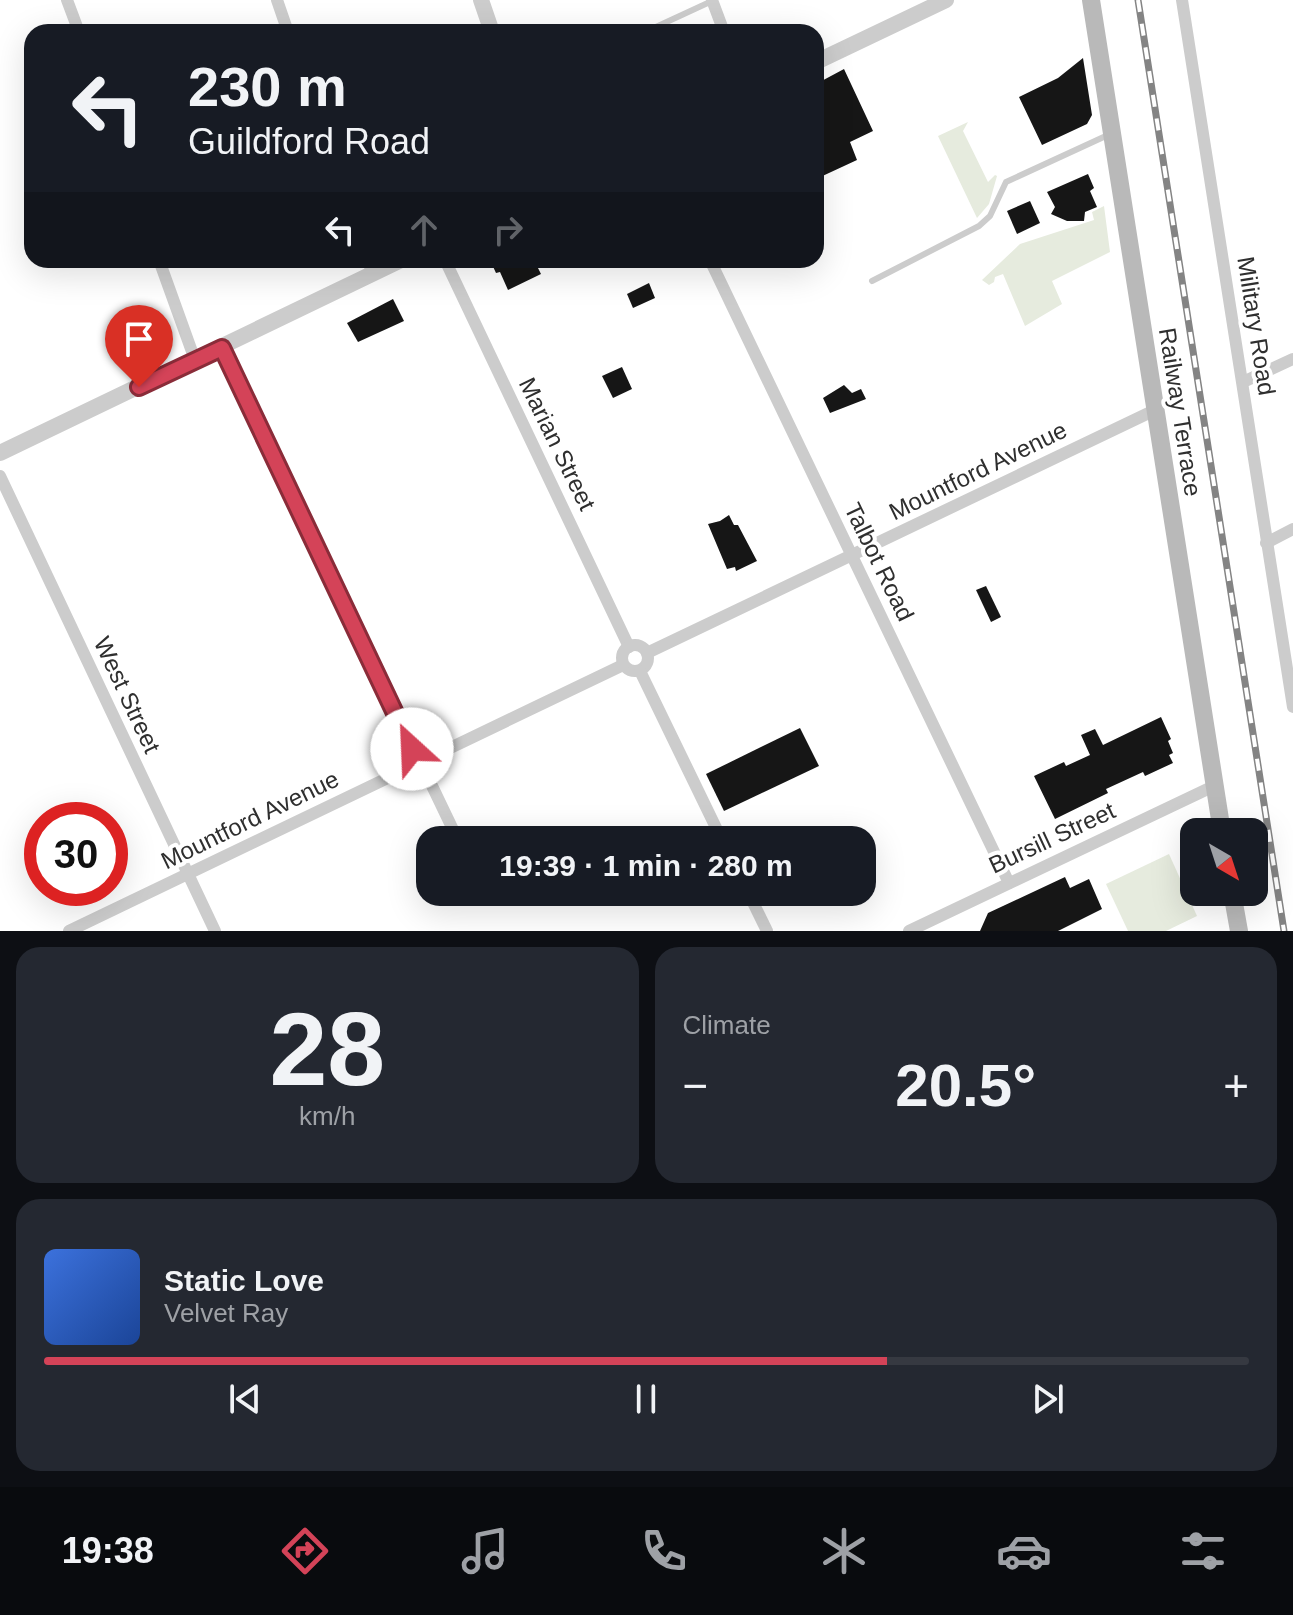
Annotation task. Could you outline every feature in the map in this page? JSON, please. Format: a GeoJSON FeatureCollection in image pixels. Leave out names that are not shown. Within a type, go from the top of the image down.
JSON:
{"type":"FeatureCollection","features":[{"type":"Feature","properties":{"kind":"main road","name":"Railway Terrace"},"geometry":{"type":"LineString","coordinates":[[1091,0],[1220,818]]}},
{"type":"Feature","properties":{"kind":"main road"},"geometry":{"type":"LineString","coordinates":[[1235,906],[1239,931]]}},
{"type":"Feature","properties":{"kind":"street"},"geometry":{"type":"LineString","coordinates":[[67,0],[76,24]]}},
{"type":"Feature","properties":{"kind":"street"},"geometry":{"type":"LineString","coordinates":[[277,0],[285,24]]}},
{"type":"Feature","properties":{"kind":"street"},"geometry":{"type":"LineString","coordinates":[[481,0],[489,24]]}},
{"type":"Feature","properties":{"kind":"street"},"geometry":{"type":"LineString","coordinates":[[824,58],[946,0]]}},
{"type":"Feature","properties":{"kind":"street","name":"Military Road"},"geometry":{"type":"LineString","coordinates":[[1182,0],[1293,707]]}},
{"type":"Feature","properties":{"kind":"street"},"geometry":{"type":"LineString","coordinates":[[715,1],[722,24]]}},
{"type":"Feature","properties":{"kind":"street"},"geometry":{"type":"LineString","coordinates":[[162,268],[195,360]]}},
{"type":"Feature","properties":{"kind":"street"},"geometry":{"type":"LineString","coordinates":[[0,453],[222,348],[366,268]]}},
{"type":"Feature","properties":{"kind":"street","name":"Marian Street"},"geometry":{"type":"LineString","coordinates":[[449,268],[629,647]]}},
{"type":"Feature","properties":{"kind":"street","name":"Talbot Road"},"geometry":{"type":"LineString","coordinates":[[714,268],[1009,883]]}},
{"type":"Feature","properties":{"kind":"street"},"geometry":{"type":"LineString","coordinates":[[222,348],[451,826]]}},
{"type":"Feature","properties":{"kind":"street"},"geometry":{"type":"LineString","coordinates":[[1243,382],[1293,359]]}},
{"type":"Feature","properties":{"kind":"street","name":"Mountford Avenue"},"geometry":{"type":"LineString","coordinates":[[647,653],[1155,410]]}},
{"type":"Feature","properties":{"kind":"street","name":"West Street"},"geometry":{"type":"LineString","coordinates":[[0,476],[215,931]]}},
{"type":"Feature","properties":{"kind":"street"},"geometry":{"type":"LineString","coordinates":[[1266,543],[1293,529]]}},
{"type":"Feature","properties":{"kind":"street"},"geometry":{"type":"LineString","coordinates":[[629,647],[641,647],[647,653],[646,665],[640,671],[628,670],[623,665],[622,656],[629,647]]}},
{"type":"Feature","properties":{"kind":"street","name":"Mountford Avenue"},"geometry":{"type":"LineString","coordinates":[[69,931],[623,665]]}},
{"type":"Feature","properties":{"kind":"street"},"geometry":{"type":"LineString","coordinates":[[640,671],[715,826]]}},
{"type":"Feature","properties":{"kind":"street","name":"Bursill Street"},"geometry":{"type":"LineString","coordinates":[[909,931],[1214,786]]}},
{"type":"Feature","properties":{"kind":"street"},"geometry":{"type":"LineString","coordinates":[[755,906],[767,931]]}},
{"type":"Feature","properties":{"kind":"lane"},"geometry":{"type":"LineString","coordinates":[[663,24],[715,1]]}},
{"type":"Feature","properties":{"kind":"lane"},"geometry":{"type":"LineString","coordinates":[[872,281],[979,226],[990,216],[1006,182],[1112,134]]}},
{"type":"Feature","properties":{"kind":"shaded area"},"geometry":{"type":"Polygon","coordinates":[[[968,122],[963,131],[988,182],[997,176],[989,204],[977,218],[938,136],[968,122]]]}},
{"type":"Feature","properties":{"kind":"shaded area"},"geometry":{"type":"Polygon","coordinates":[[[1104,206],[1110,252],[1052,281],[1062,304],[1025,326],[1003,274],[995,277],[989,285],[982,280],[1020,244],[1094,220],[1092,212],[1104,206]]]}},
{"type":"Feature","properties":{"kind":"shaded area"},"geometry":{"type":"Polygon","coordinates":[[[1169,854],[1180,878],[1180,906],[1192,906],[1197,916],[1166,931],[1128,931],[1106,884],[1169,854]]]}},
{"type":"Feature","properties":{"kind":"building"},"geometry":{"type":"Polygon","coordinates":[[[1083,58],[1092,115],[1087,124],[1042,145],[1019,97],[1058,78],[1083,58]]]}},
{"type":"Feature","properties":{"kind":"building"},"geometry":{"type":"Polygon","coordinates":[[[844,69],[873,131],[850,142],[857,160],[824,175],[824,80],[844,69]]]}},
{"type":"Feature","properties":{"kind":"building"},"geometry":{"type":"Polygon","coordinates":[[[1088,174],[1094,188],[1090,191],[1097,207],[1085,212],[1084,221],[1067,221],[1051,214],[1055,207],[1047,192],[1088,174]]]}},
{"type":"Feature","properties":{"kind":"building"},"geometry":{"type":"Polygon","coordinates":[[[1030,201],[1040,223],[1017,234],[1007,211],[1030,201]]]}},
{"type":"Feature","properties":{"kind":"building"},"geometry":{"type":"Polygon","coordinates":[[[494,268],[538,268],[541,274],[508,290],[500,272],[496,273],[494,268]]]}},
{"type":"Feature","properties":{"kind":"building"},"geometry":{"type":"Polygon","coordinates":[[[649,283],[655,298],[633,308],[627,294],[649,283]]]}},
{"type":"Feature","properties":{"kind":"building"},"geometry":{"type":"Polygon","coordinates":[[[393,299],[404,321],[358,342],[347,323],[393,299]]]}},
{"type":"Feature","properties":{"kind":"building"},"geometry":{"type":"Polygon","coordinates":[[[622,367],[632,389],[613,398],[602,376],[622,367]]]}},
{"type":"Feature","properties":{"kind":"building"},"geometry":{"type":"Polygon","coordinates":[[[844,385],[852,393],[861,389],[866,399],[830,413],[823,398],[844,385]]]}},
{"type":"Feature","properties":{"kind":"building"},"geometry":{"type":"Polygon","coordinates":[[[729,515],[734,525],[738,525],[757,561],[736,571],[735,567],[727,569],[708,524],[729,515]]]}},
{"type":"Feature","properties":{"kind":"building"},"geometry":{"type":"Polygon","coordinates":[[[986,586],[1001,617],[991,622],[976,590],[986,586]]]}},
{"type":"Feature","properties":{"kind":"building"},"geometry":{"type":"Polygon","coordinates":[[[1161,717],[1171,739],[1168,741],[1173,753],[1169,755],[1173,763],[1145,776],[1143,772],[1106,789],[1108,793],[1055,819],[1034,776],[1064,762],[1066,766],[1090,755],[1081,735],[1095,729],[1103,745],[1161,717]]]}},
{"type":"Feature","properties":{"kind":"building"},"geometry":{"type":"Polygon","coordinates":[[[800,728],[819,766],[724,811],[706,774],[800,728]]]}},
{"type":"Feature","properties":{"kind":"building"},"geometry":{"type":"Polygon","coordinates":[[[1065,877],[1070,888],[1089,879],[1102,909],[1058,931],[980,931],[988,913],[1065,877]]]}},
{"type":"Feature","properties":{"kind":"railway"},"geometry":{"type":"LineString","coordinates":[[1138,0],[1284,931]]}},
{"type":"Feature","properties":{"kind":"route"},"geometry":{"type":"LineString","coordinates":[[139,387],[222,348],[412,749]]}}]}
